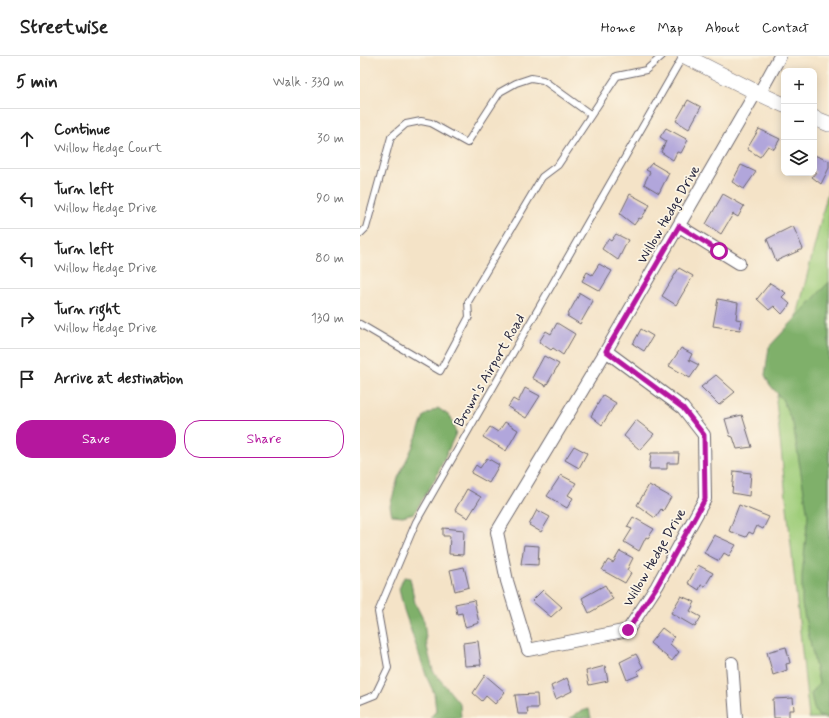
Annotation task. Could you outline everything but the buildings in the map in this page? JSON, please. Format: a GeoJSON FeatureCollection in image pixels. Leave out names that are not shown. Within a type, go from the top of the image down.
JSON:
{"type":"FeatureCollection","features":[{"type":"Feature","properties":{"kind":"street"},"geometry":{"type":"LineString","coordinates":[[684,56],[758,93],[781,103]]}},
{"type":"Feature","properties":{"kind":"street","name":"Willow Hedge Drive"},"geometry":{"type":"LineString","coordinates":[[606,351],[683,408],[704,435],[705,499],[657,586],[628,630],[528,650],[507,581],[497,532],[780,56]]}},
{"type":"Feature","properties":{"kind":"street"},"geometry":{"type":"LineString","coordinates":[[817,119],[829,124]]}},
{"type":"Feature","properties":{"kind":"street"},"geometry":{"type":"LineString","coordinates":[[679,226],[739,263]]}},
{"type":"Feature","properties":{"kind":"street"},"geometry":{"type":"LineString","coordinates":[[732,663],[736,718]]}},
{"type":"Feature","properties":{"kind":"lane"},"geometry":{"type":"LineString","coordinates":[[360,324],[440,371],[469,317],[468,302],[542,176],[558,165],[590,114],[617,76],[646,70],[662,56]]}},
{"type":"Feature","properties":{"kind":"lane","name":"Brown's Airport Road"},"geometry":{"type":"LineString","coordinates":[[360,701],[375,696],[388,668],[378,612],[416,522],[684,56]]}},
{"type":"Feature","properties":{"kind":"lane"},"geometry":{"type":"LineString","coordinates":[[360,234],[366,228],[391,137],[406,124],[421,121],[431,123],[467,143],[500,92],[516,83],[531,78],[543,80],[590,114]]}},
{"type":"Feature","properties":{"kind":"green space"},"geometry":{"type":"Polygon","coordinates":[[[829,187],[829,718],[809,718],[776,401],[829,187]]]}},
{"type":"Feature","properties":{"kind":"green space"},"geometry":{"type":"Polygon","coordinates":[[[829,282],[829,718],[818,716],[814,708],[811,694],[819,683],[802,604],[802,576],[808,516],[793,424],[782,399],[770,385],[765,375],[769,347],[829,282]]]}},
{"type":"Feature","properties":{"kind":"green space"},"geometry":{"type":"Polygon","coordinates":[[[438,408],[451,417],[456,433],[434,481],[414,513],[403,516],[392,515],[390,506],[398,478],[413,446],[424,416],[438,408]]]}},
{"type":"Feature","properties":{"kind":"green space"},"geometry":{"type":"Polygon","coordinates":[[[404,577],[410,578],[415,603],[424,621],[427,647],[433,671],[460,704],[461,718],[430,718],[436,711],[434,693],[427,678],[404,610],[399,589],[404,577]]]}},
{"type":"Feature","properties":{"kind":"green space"},"geometry":{"type":"Polygon","coordinates":[[[589,709],[591,718],[570,718],[579,712],[589,709]]]}},
{"type":"Feature","properties":{"kind":"route"},"geometry":{"type":"LineString","coordinates":[[628,630],[657,586],[705,499],[704,435],[683,408],[606,351],[679,226],[719,251]]}}]}
